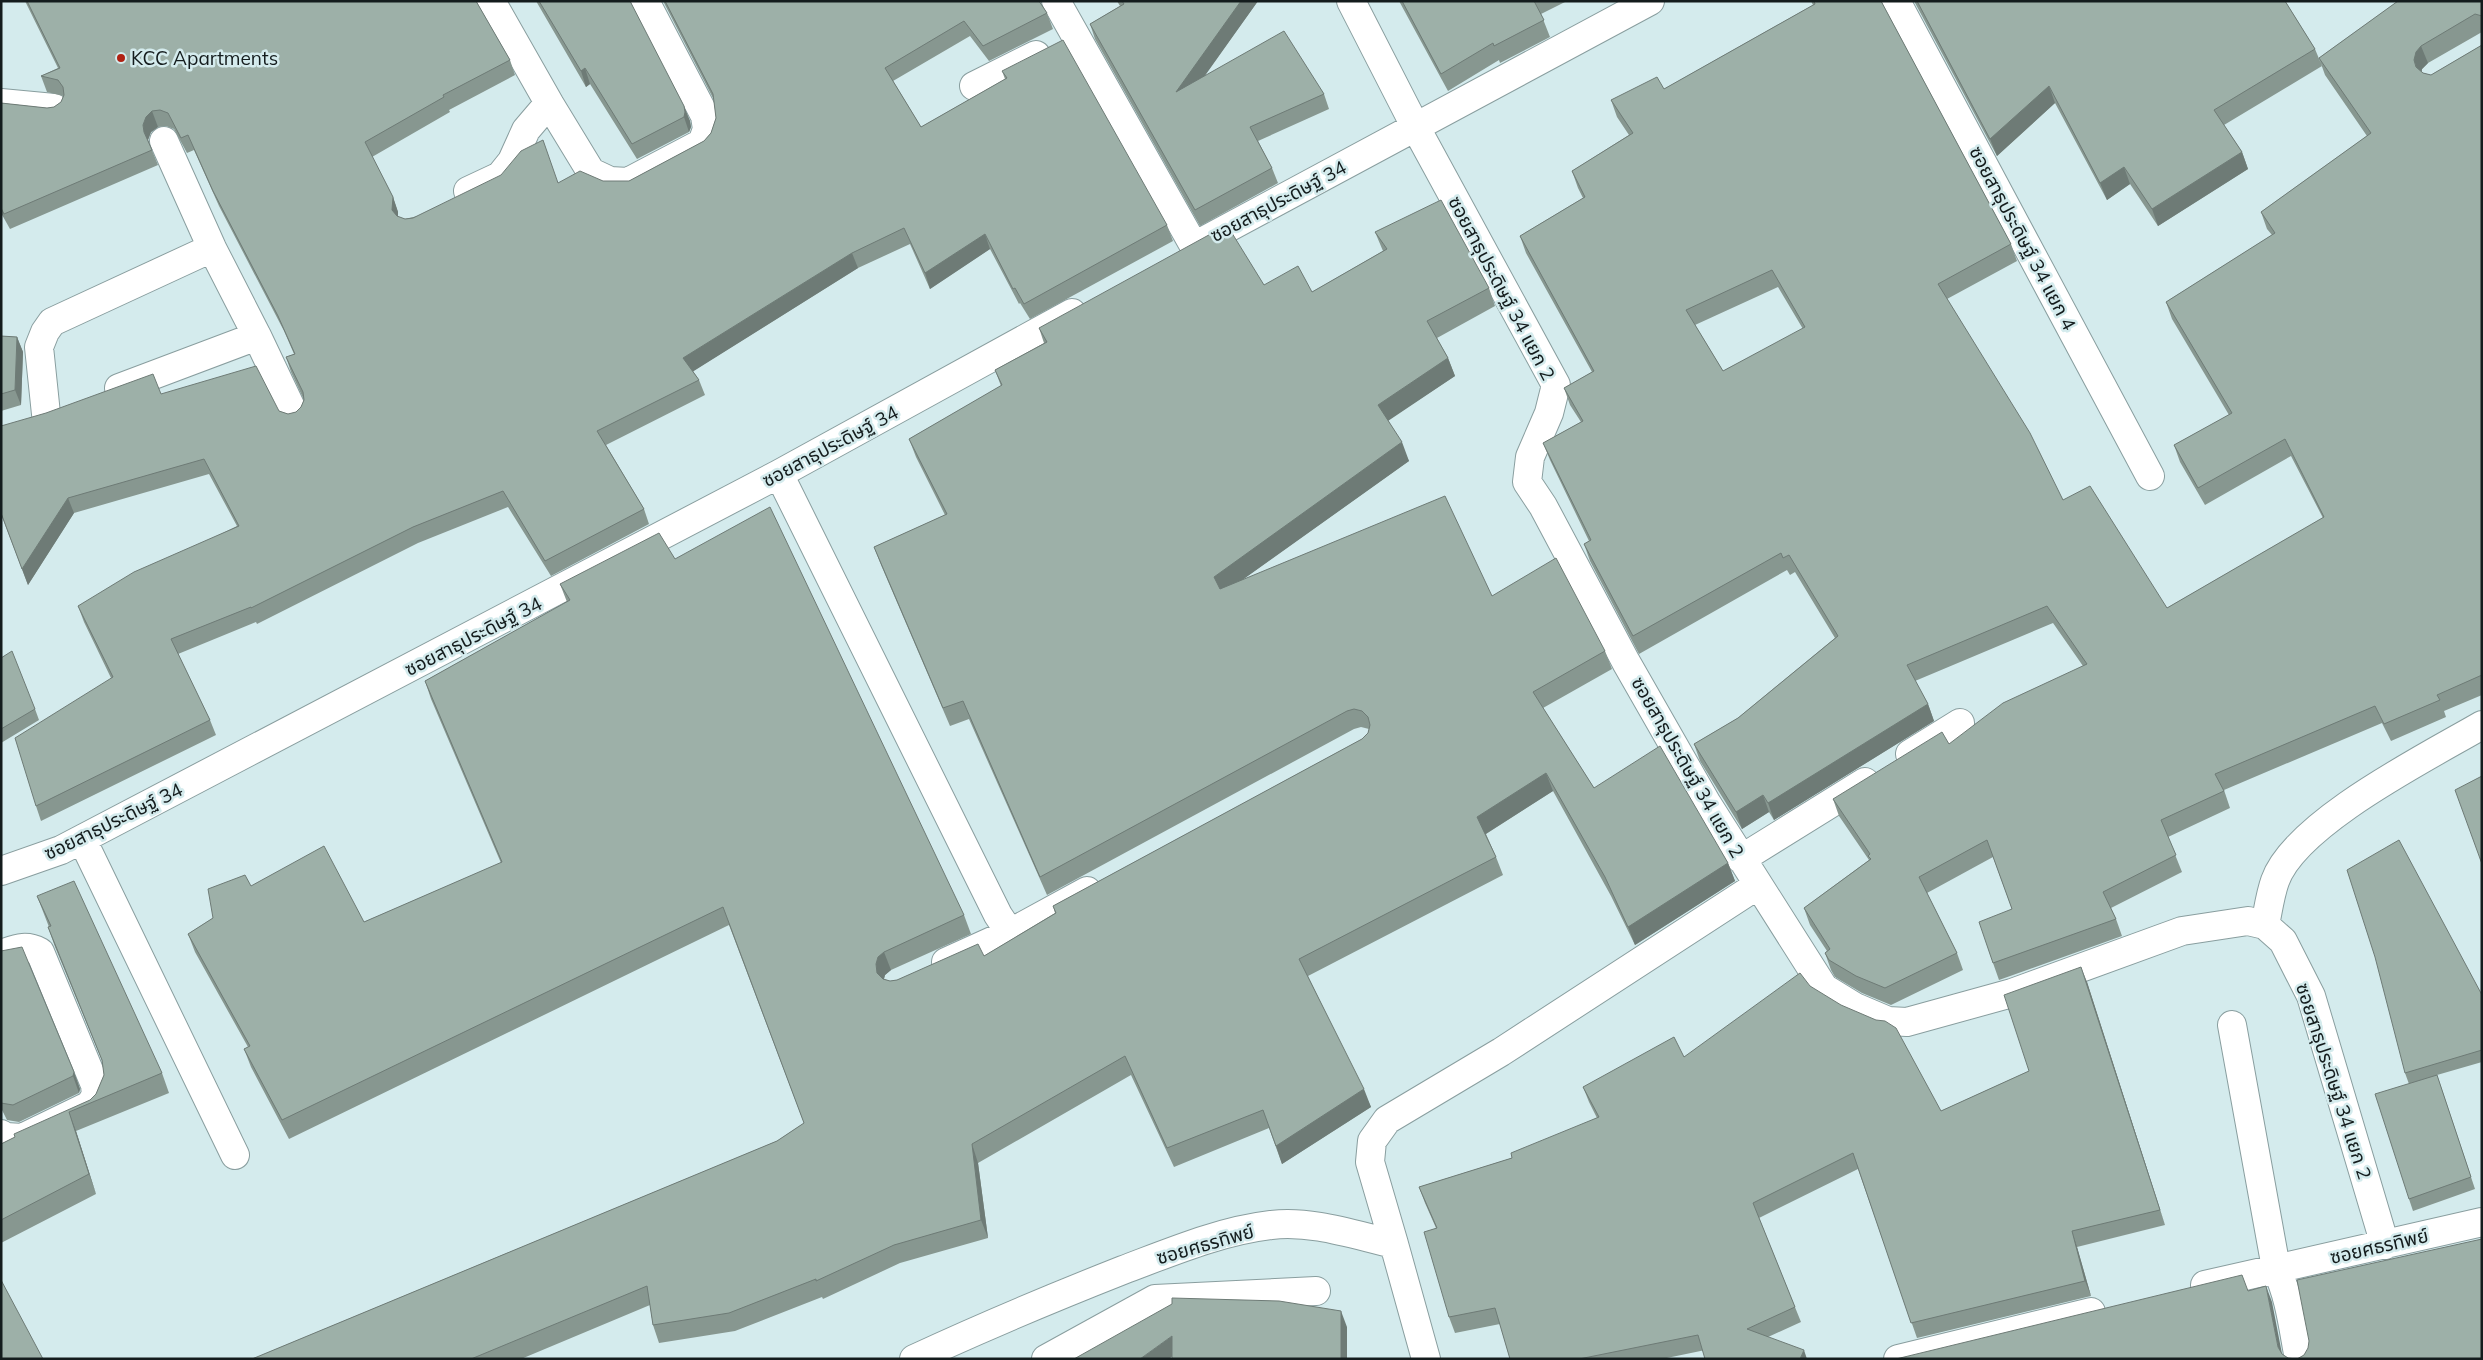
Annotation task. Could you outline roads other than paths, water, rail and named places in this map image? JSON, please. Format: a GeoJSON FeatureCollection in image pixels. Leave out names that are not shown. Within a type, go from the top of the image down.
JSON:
{"type":"FeatureCollection","features":[{"type":"Feature","properties":{"kind":"street"},"geometry":{"type":"LineString","coordinates":[[491,1],[591,172],[610,182],[628,182],[702,143],[707,129],[705,116],[645,1]]}},
{"type":"Feature","properties":{"kind":"street"},"geometry":{"type":"LineString","coordinates":[[1056,1],[1194,246]]}},
{"type":"Feature","properties":{"kind":"street","name":"ซอยสาธุประดิษฐ์ 34 แยก 2"},"geometry":{"type":"LineString","coordinates":[[1351,1],[1415,126],[1556,385],[1549,413],[1530,457],[1528,482],[1543,506],[1626,662],[1706,802],[1824,988],[1855,1007],[1888,1021],[1907,1022],[2012,993],[2182,931],[2248,921],[2265,925],[2282,941],[2311,996],[2386,1245]]}},
{"type":"Feature","properties":{"kind":"street","name":"ซอยสาธุประดิษฐ์ 34"},"geometry":{"type":"LineString","coordinates":[[1168,260],[1650,1]]}},
{"type":"Feature","properties":{"kind":"street","name":"ซอยสาธุประดิษฐ์ 34 แยก 4"},"geometry":{"type":"LineString","coordinates":[[1896,1],[2150,476]]}},
{"type":"Feature","properties":{"kind":"street"},"geometry":{"type":"LineString","coordinates":[[974,86],[1075,35]]}},
{"type":"Feature","properties":{"kind":"street"},"geometry":{"type":"LineString","coordinates":[[1,103],[54,108]]}},
{"type":"Feature","properties":{"kind":"street"},"geometry":{"type":"LineString","coordinates":[[448,202],[500,176],[512,161],[526,130],[549,103]]}},
{"type":"Feature","properties":{"kind":"street"},"geometry":{"type":"LineString","coordinates":[[164,141],[212,248],[294,414]]}},
{"type":"Feature","properties":{"kind":"street"},"geometry":{"type":"LineString","coordinates":[[46,414],[39,347],[45,332],[52,322],[212,248]]}},
{"type":"Feature","properties":{"kind":"street","name":"ซอยสาธุประดิษฐ์ 34"},"geometry":{"type":"LineString","coordinates":[[1,871],[61,850],[779,474],[1090,303]]}},
{"type":"Feature","properties":{"kind":"street"},"geometry":{"type":"LineString","coordinates":[[20,421],[46,414],[257,336]]}},
{"type":"Feature","properties":{"kind":"street"},"geometry":{"type":"LineString","coordinates":[[779,474],[998,915],[1010,933]]}},
{"type":"Feature","properties":{"kind":"street"},"geometry":{"type":"LineString","coordinates":[[1742,859],[1960,723]]}},
{"type":"Feature","properties":{"kind":"street"},"geometry":{"type":"LineString","coordinates":[[2265,925],[2275,880],[2299,844],[2357,798],[2482,725]]}},
{"type":"Feature","properties":{"kind":"street"},"geometry":{"type":"LineString","coordinates":[[82,838],[235,1155]]}},
{"type":"Feature","properties":{"kind":"street"},"geometry":{"type":"LineString","coordinates":[[925,972],[1010,933],[1106,881]]}},
{"type":"Feature","properties":{"kind":"street"},"geometry":{"type":"LineString","coordinates":[[1426,1359],[1370,1162],[1372,1141],[1386,1120],[1501,1052],[1758,885]]}},
{"type":"Feature","properties":{"kind":"street"},"geometry":{"type":"LineString","coordinates":[[1,954],[23,946],[31,947],[40,952],[95,1084],[96,1095],[90,1105],[22,1138],[6,1137],[1,1134]]}},
{"type":"Feature","properties":{"kind":"street"},"geometry":{"type":"LineString","coordinates":[[2232,1025],[2276,1268],[2284,1284],[2299,1359]]}},
{"type":"Feature","properties":{"kind":"street","name":"ซอยศธรทิพย์"},"geometry":{"type":"LineString","coordinates":[[2179,1291],[2482,1222]]}},
{"type":"Feature","properties":{"kind":"street","name":"ซอยศธรทิพย์"},"geometry":{"type":"LineString","coordinates":[[914,1359],[1020,1310],[1182,1247],[1232,1233],[1272,1225],[1318,1226],[1394,1244]]}},
{"type":"Feature","properties":{"kind":"street"},"geometry":{"type":"LineString","coordinates":[[1046,1359],[1154,1299],[1316,1291]]}},
{"type":"Feature","properties":{"kind":"street"},"geometry":{"type":"LineString","coordinates":[[1898,1359],[2112,1307]]}},
{"type":"Feature","properties":{"kind":"place","name":"KCC Apartments"},"geometry":{"type":"Point","coordinates":[121,58]}}]}
